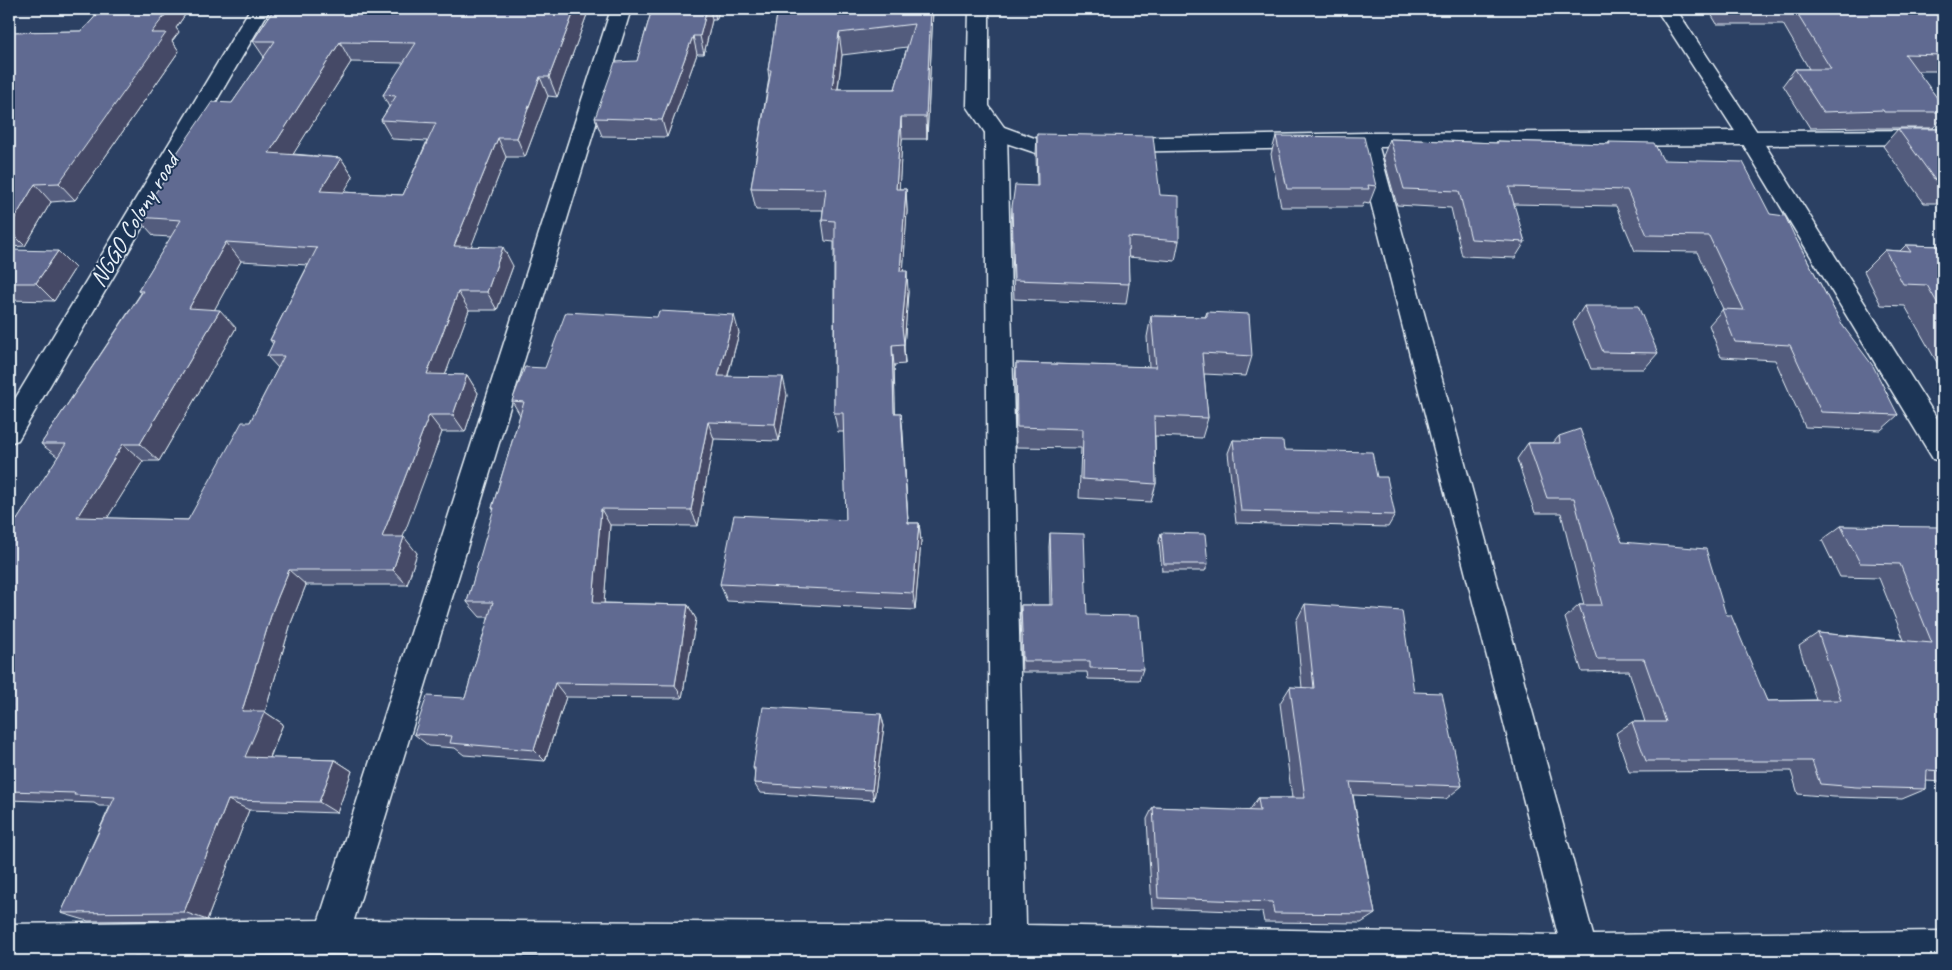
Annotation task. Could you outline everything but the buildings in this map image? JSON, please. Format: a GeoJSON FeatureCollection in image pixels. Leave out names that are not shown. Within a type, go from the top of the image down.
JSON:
{"type":"FeatureCollection","features":[{"type":"Feature","properties":{"kind":"street","name":"NGGO Colony road"},"geometry":{"type":"LineString","coordinates":[[9,432],[260,9]]}},
{"type":"Feature","properties":{"kind":"street"},"geometry":{"type":"LineString","coordinates":[[331,937],[621,9]]}},
{"type":"Feature","properties":{"kind":"street"},"geometry":{"type":"LineString","coordinates":[[980,9],[978,106],[996,132],[1009,942]]}},
{"type":"Feature","properties":{"kind":"street"},"geometry":{"type":"LineString","coordinates":[[1666,9],[1749,136],[1943,450]]}},
{"type":"Feature","properties":{"kind":"street"},"geometry":{"type":"LineString","coordinates":[[996,132],[1039,147],[1366,140],[1749,136],[1943,137]]}},
{"type":"Feature","properties":{"kind":"street"},"geometry":{"type":"LineString","coordinates":[[1366,140],[1580,953]]}},
{"type":"Feature","properties":{"kind":"street"},"geometry":{"type":"LineString","coordinates":[[9,942],[331,937],[1009,942],[1580,953],[1943,949]]}}]}
